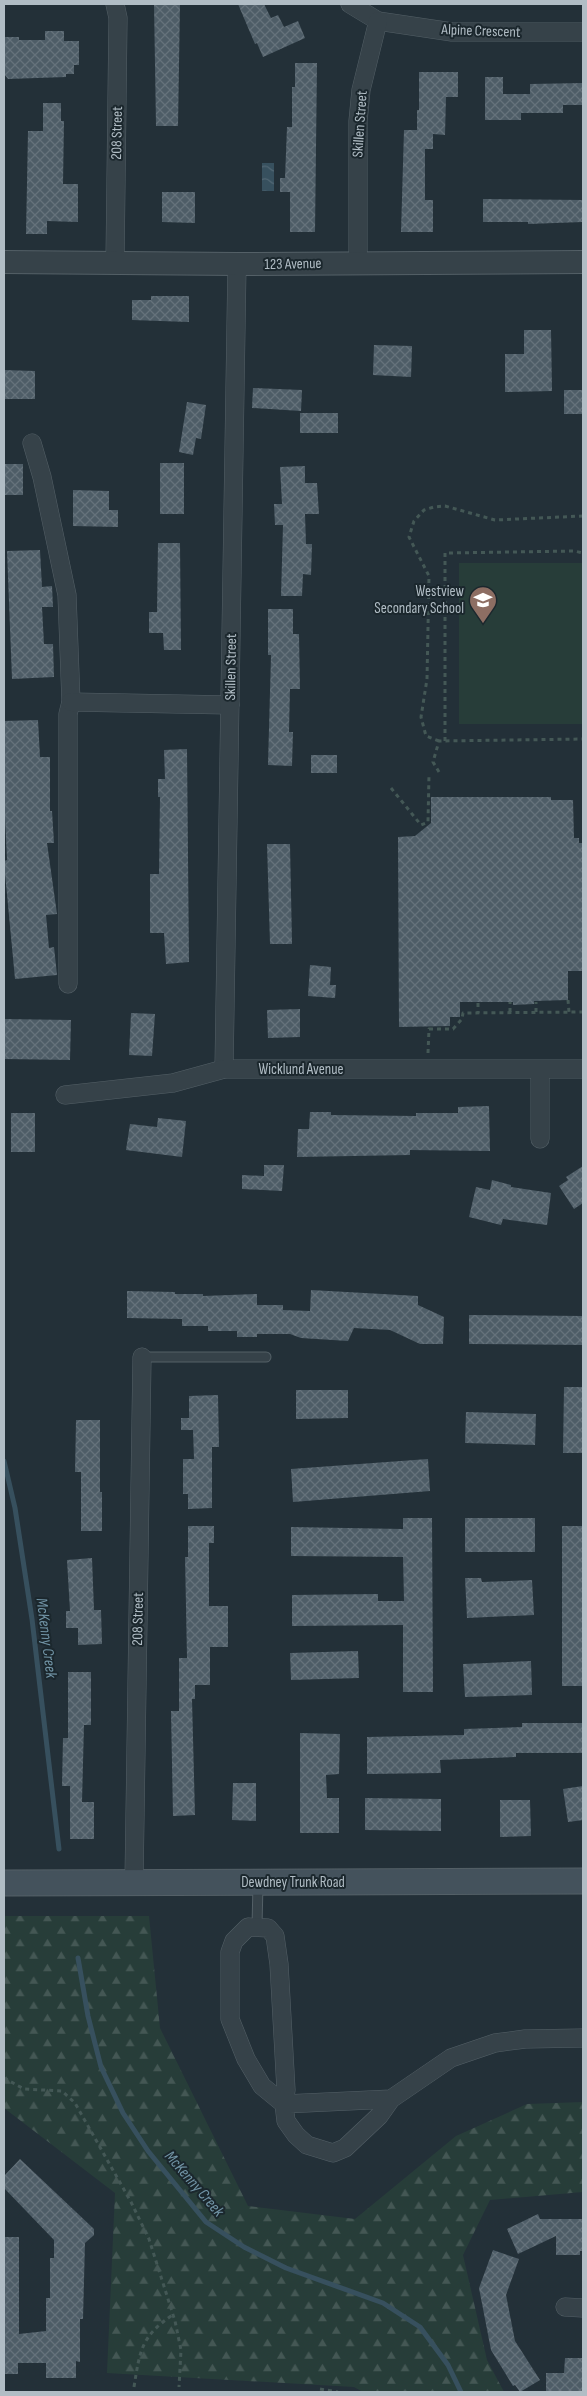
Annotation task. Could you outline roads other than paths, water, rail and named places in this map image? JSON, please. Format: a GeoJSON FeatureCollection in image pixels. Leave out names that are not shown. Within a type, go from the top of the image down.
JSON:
{"type":"FeatureCollection","features":[{"type":"Feature","properties":{"kind":"main road","name":"Dewdney Trunk Road"},"geometry":{"type":"LineString","coordinates":[[4,1883],[134,1881],[583,1881]]}},
{"type":"Feature","properties":{"kind":"street","name":"208 Street"},"geometry":{"type":"LineString","coordinates":[[115,4],[118,18],[115,262]]}},
{"type":"Feature","properties":{"kind":"street"},"geometry":{"type":"LineString","coordinates":[[350,4],[378,21]]}},
{"type":"Feature","properties":{"kind":"street","name":"Alpine Crescent"},"geometry":{"type":"LineString","coordinates":[[378,21],[452,32],[583,32]]}},
{"type":"Feature","properties":{"kind":"street","name":"Skillen Street"},"geometry":{"type":"LineString","coordinates":[[358,262],[358,120],[361,90],[378,21]]}},
{"type":"Feature","properties":{"kind":"street","name":"123 Avenue"},"geometry":{"type":"LineString","coordinates":[[4,262],[237,264],[583,262]]}},
{"type":"Feature","properties":{"kind":"street","name":"Skillen Street"},"geometry":{"type":"LineString","coordinates":[[224,1069],[237,264]]}},
{"type":"Feature","properties":{"kind":"street"},"geometry":{"type":"LineString","coordinates":[[32,443],[42,477],[67,595],[71,702],[68,714],[68,984]]}},
{"type":"Feature","properties":{"kind":"street"},"geometry":{"type":"LineString","coordinates":[[71,702],[230,705]]}},
{"type":"Feature","properties":{"kind":"street","name":"Wicklund Avenue"},"geometry":{"type":"LineString","coordinates":[[65,1095],[173,1083],[224,1069],[583,1069]]}},
{"type":"Feature","properties":{"kind":"street"},"geometry":{"type":"LineString","coordinates":[[540,1070],[540,1139]]}},
{"type":"Feature","properties":{"kind":"street","name":"208 Street"},"geometry":{"type":"LineString","coordinates":[[134,1881],[142,1357]]}},
{"type":"Feature","properties":{"kind":"street"},"geometry":{"type":"LineString","coordinates":[[392,2099],[284,2104],[262,2086],[246,2059],[230,2018],[230,1952],[234,1941],[241,1932],[248,1927],[268,1928],[271,1931],[277,1955],[286,2090],[284,2104],[286,2121],[296,2135],[307,2145],[334,2154],[345,2148],[379,2116],[392,2099],[451,2058],[495,2043],[525,2039],[583,2038]]}},
{"type":"Feature","properties":{"kind":"street"},"geometry":{"type":"LineString","coordinates":[[564,2307],[583,2308]]}},
{"type":"Feature","properties":{"kind":"lane"},"geometry":{"type":"LineString","coordinates":[[142,1357],[266,1356]]}},
{"type":"Feature","properties":{"kind":"lane"},"geometry":{"type":"LineString","coordinates":[[257,1926],[258,1882]]}},
{"type":"Feature","properties":{"kind":"water"},"geometry":{"type":"Polygon","coordinates":[[[262,163],[274,163],[274,191],[262,191],[262,163]]]}},
{"type":"Feature","properties":{"kind":"waterway","name":"McKenny Creek"},"geometry":{"type":"LineString","coordinates":[[4,1461],[15,1508],[32,1619],[59,1849]]}},
{"type":"Feature","properties":{"kind":"waterway","name":"McKenny Creek"},"geometry":{"type":"LineString","coordinates":[[78,1958],[88,2016],[101,2067],[123,2113],[148,2151],[206,2222],[244,2247],[286,2268],[383,2303],[420,2327],[448,2365],[461,2392]]}},
{"type":"Feature","properties":{"kind":"place","name":"Westview Secondary School"},"geometry":{"type":"Point","coordinates":[483,624]}}]}
